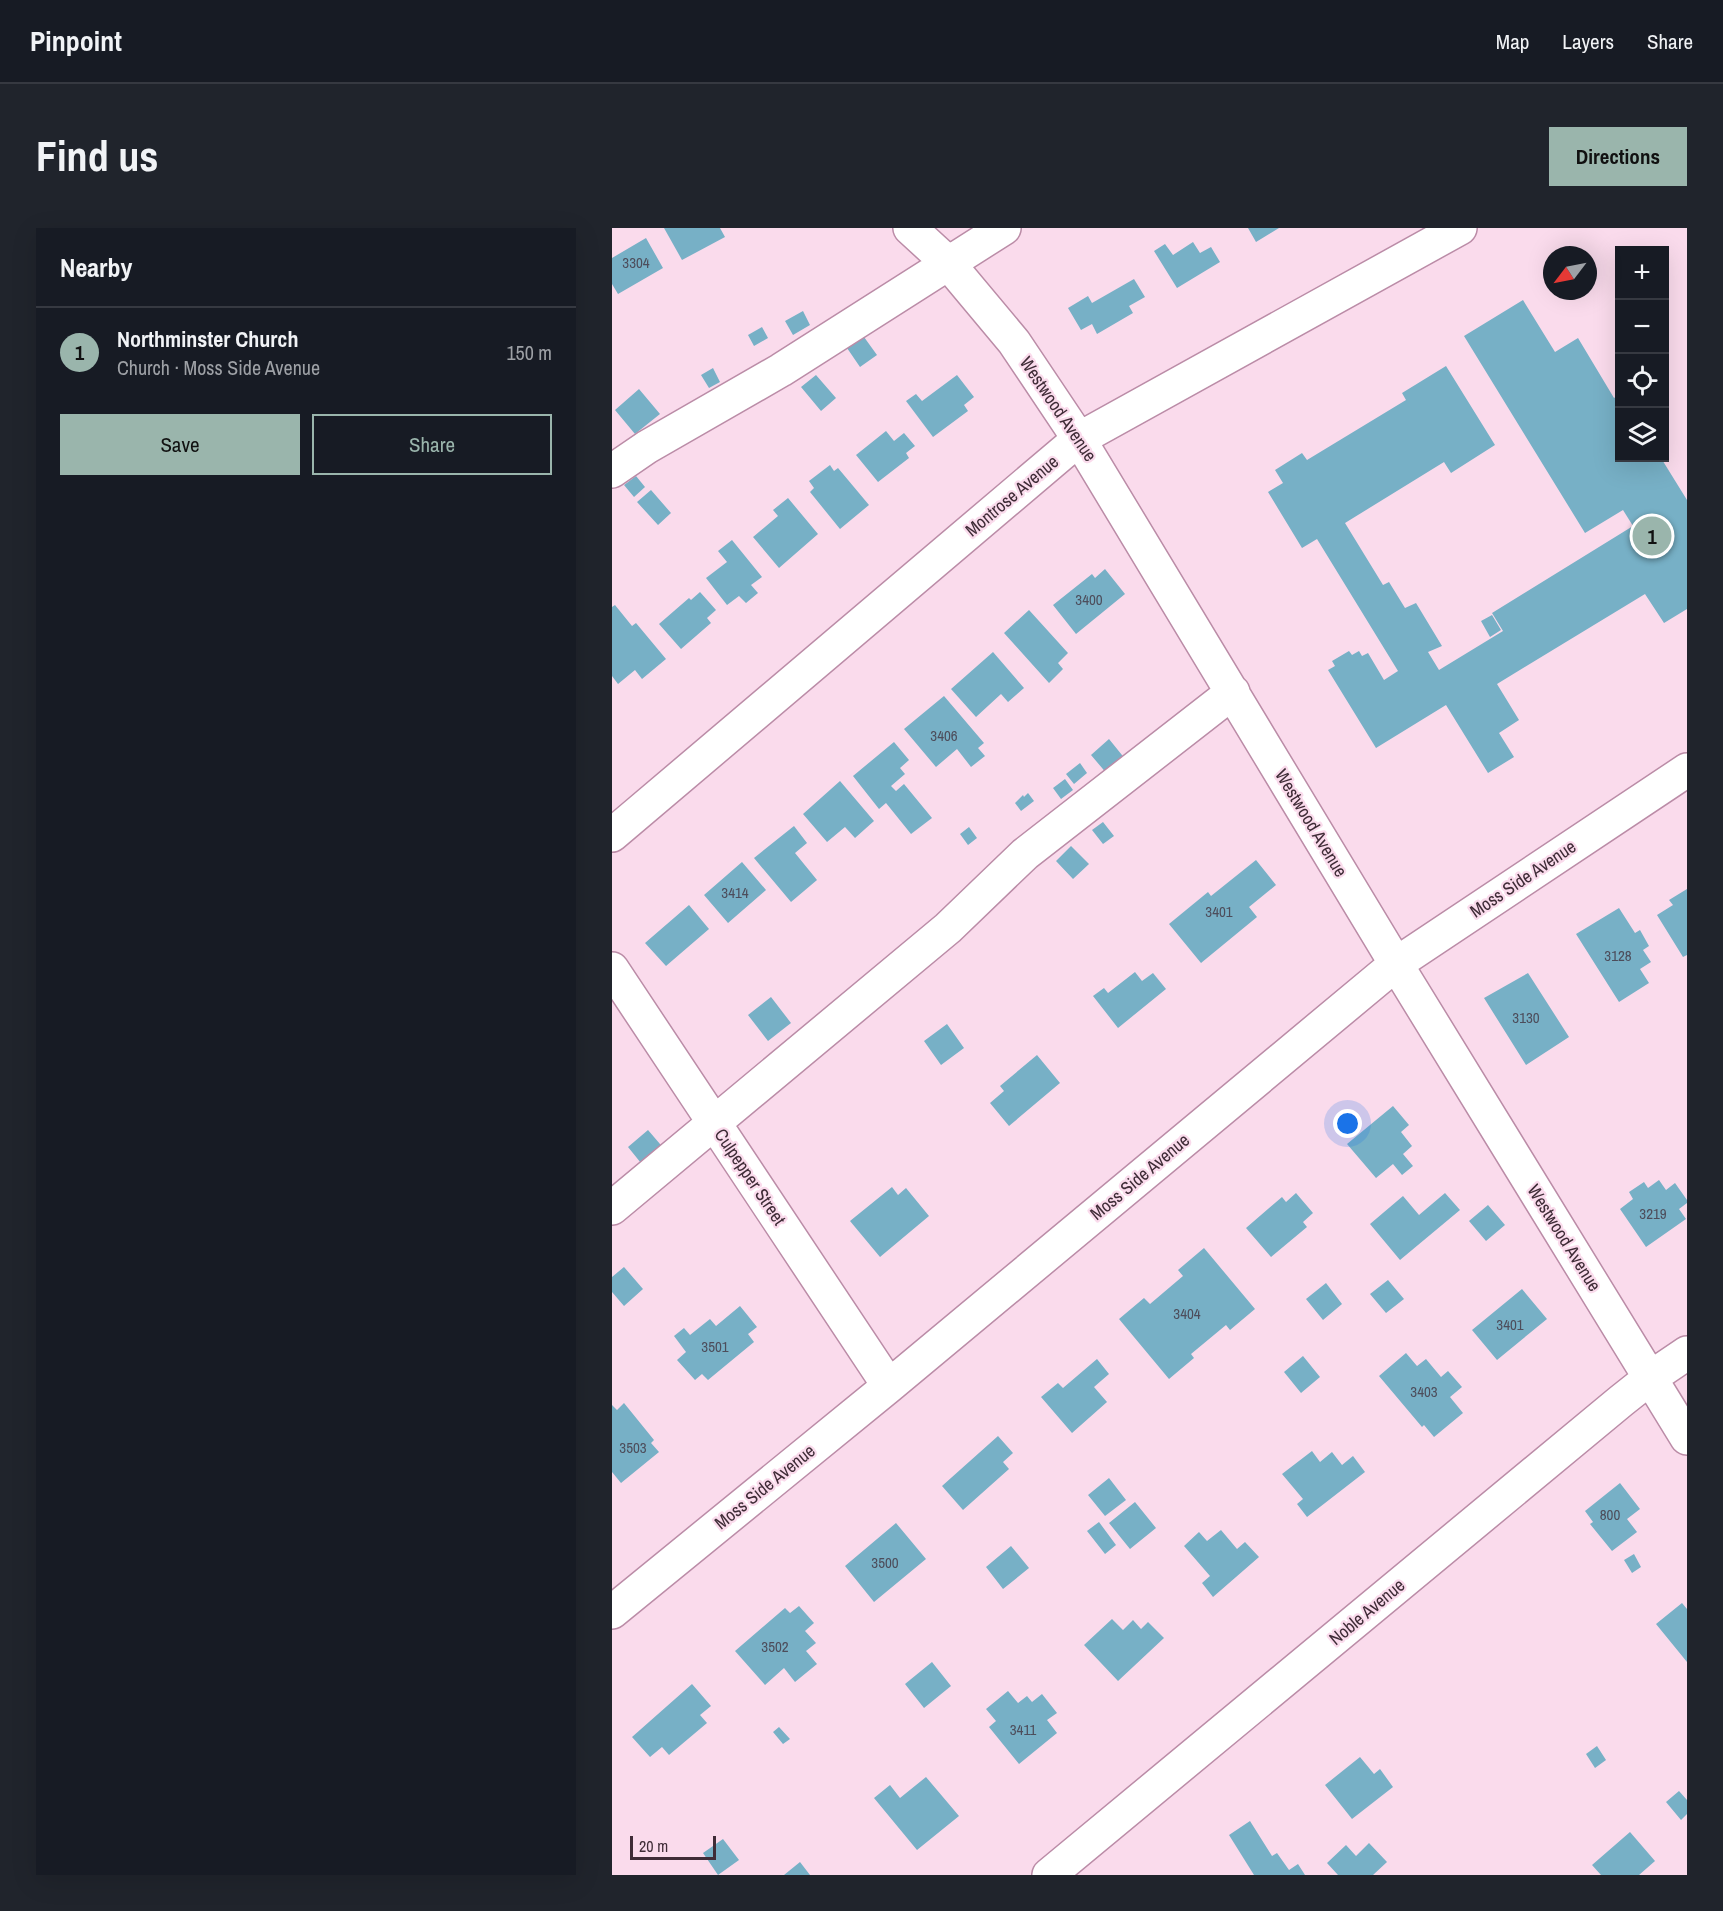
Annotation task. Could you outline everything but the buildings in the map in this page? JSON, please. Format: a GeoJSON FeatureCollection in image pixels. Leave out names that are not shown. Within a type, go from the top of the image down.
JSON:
{"type":"FeatureCollection","features":[{"type":"Feature","properties":{"kind":"street","name":"Westwood Avenue"},"geometry":{"type":"LineString","coordinates":[[910,228],[948,262],[1014,342],[1080,439],[1396,964],[1687,1438]]}},
{"type":"Feature","properties":{"kind":"street"},"geometry":{"type":"LineString","coordinates":[[612,471],[648,447],[781,370],[1004,228]]}},
{"type":"Feature","properties":{"kind":"street","name":"Montrose Avenue"},"geometry":{"type":"LineString","coordinates":[[612,835],[1080,439],[1460,228]]}},
{"type":"Feature","properties":{"kind":"street"},"geometry":{"type":"LineString","coordinates":[[612,1208],[948,928],[1025,854],[1233,692]]}},
{"type":"Feature","properties":{"kind":"street","name":"Moss Side Avenue"},"geometry":{"type":"LineString","coordinates":[[612,1611],[889,1386],[1396,964],[1687,770]]}},
{"type":"Feature","properties":{"kind":"street","name":"Culpepper Street"},"geometry":{"type":"LineString","coordinates":[[612,969],[889,1386]]}},
{"type":"Feature","properties":{"kind":"street","name":"Noble Avenue"},"geometry":{"type":"LineString","coordinates":[[1049,1875],[1650,1378],[1687,1353]]}},
{"type":"Feature","properties":{"kind":"place","name":"Northminster Church"},"geometry":{"type":"Point","coordinates":[1652,536]}}]}
